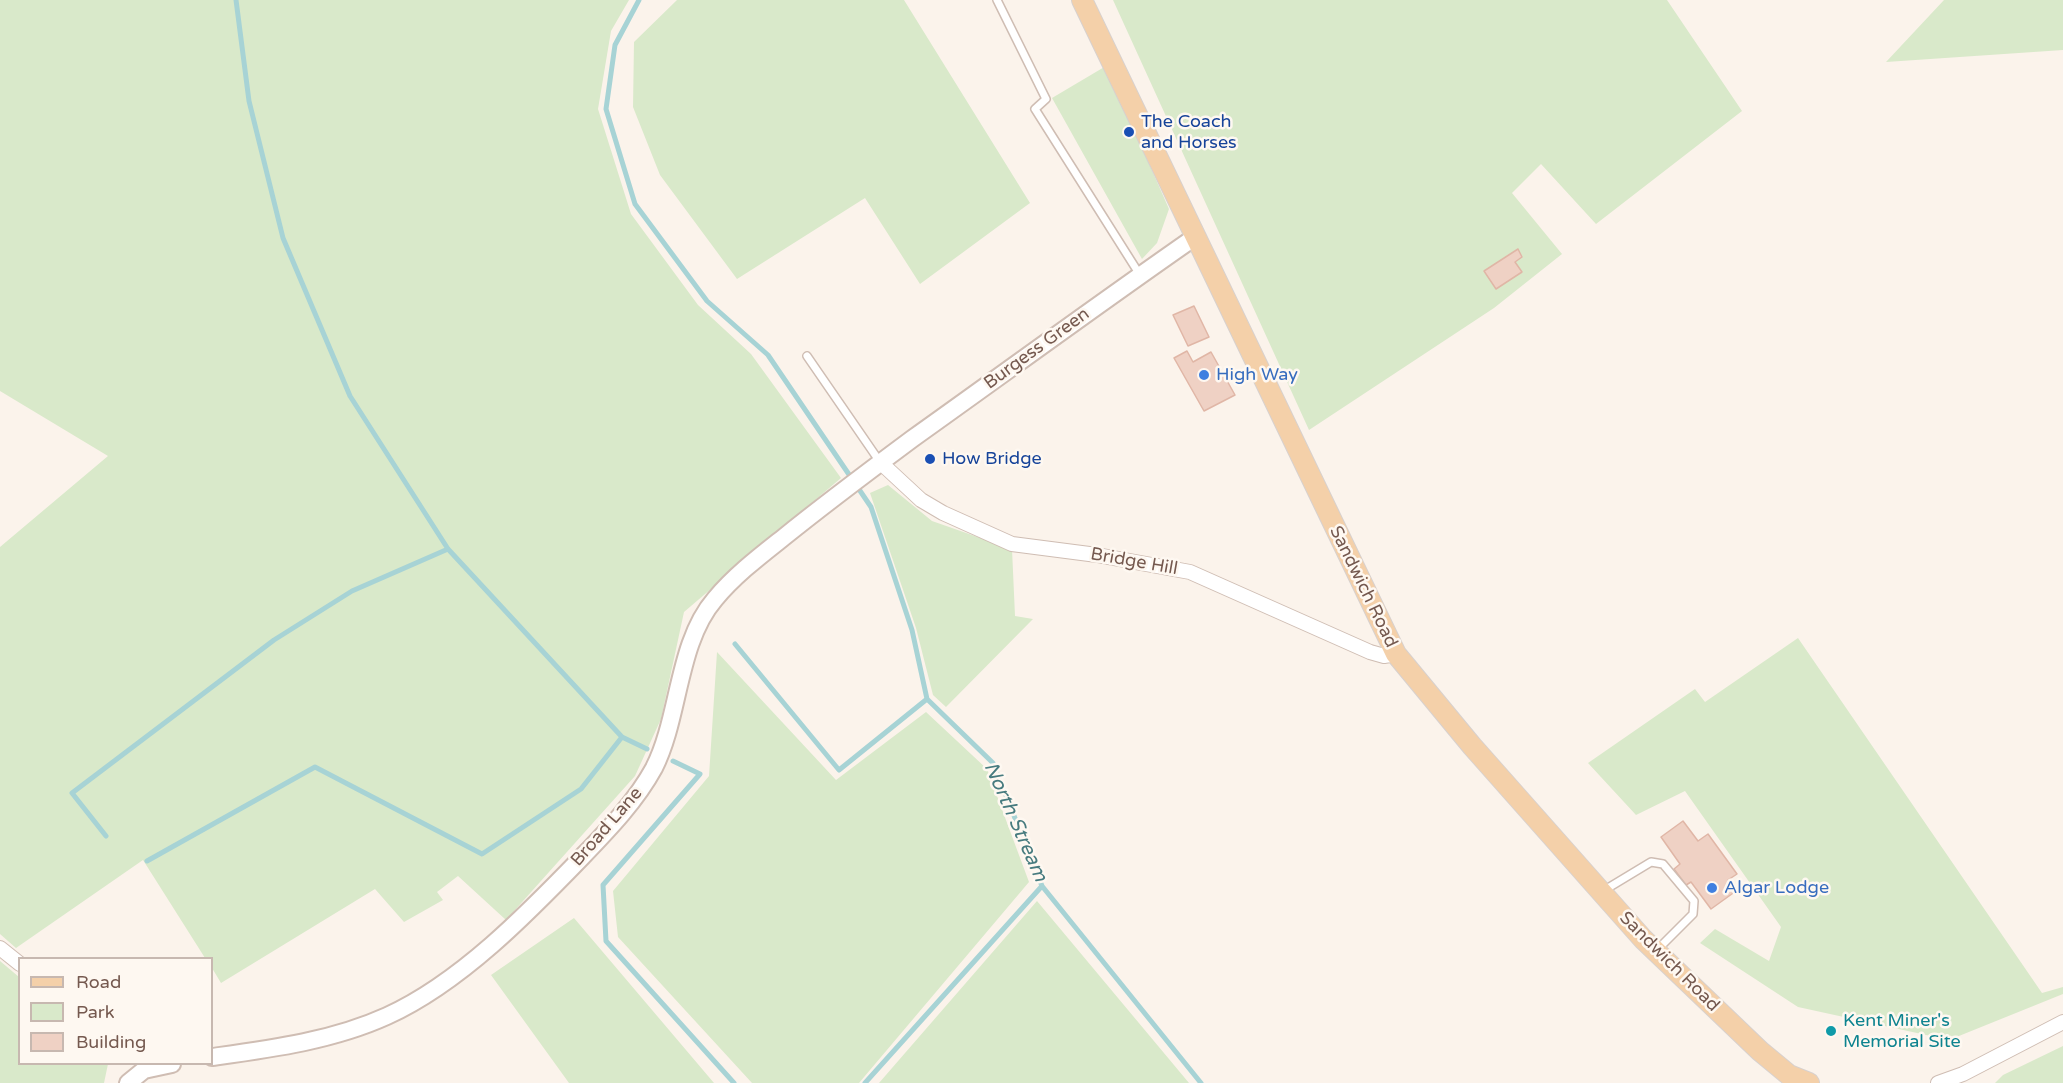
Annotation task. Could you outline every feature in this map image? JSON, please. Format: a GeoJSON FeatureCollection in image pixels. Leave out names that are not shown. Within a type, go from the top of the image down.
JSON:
{"type":"FeatureCollection","features":[{"type":"Feature","properties":{"kind":"main road","name":"Sandwich Road"},"geometry":{"type":"LineString","coordinates":[[1082,0],[1396,654],[1472,746],[1655,951],[1791,1079],[1809,1083]]}},
{"type":"Feature","properties":{"kind":"street","name":"Burgess Green"},"geometry":{"type":"LineString","coordinates":[[880,462],[1195,237]]}},
{"type":"Feature","properties":{"kind":"street","name":"Bridge Hill"},"geometry":{"type":"LineString","coordinates":[[880,462],[921,500],[943,513],[1012,544],[1097,555],[1190,572],[1370,652],[1384,656],[1396,654]]}},
{"type":"Feature","properties":{"kind":"street","name":"Broad Lane"},"geometry":{"type":"LineString","coordinates":[[213,1057],[315,1040],[352,1030],[389,1015],[441,983],[515,923],[565,875],[638,794],[665,744],[690,649],[712,602],[761,555],[880,462]]}},
{"type":"Feature","properties":{"kind":"street"},"geometry":{"type":"LineString","coordinates":[[0,948],[18,962]]}},
{"type":"Feature","properties":{"kind":"street"},"geometry":{"type":"LineString","coordinates":[[1938,1083],[1959,1078],[2063,1022]]}},
{"type":"Feature","properties":{"kind":"street"},"geometry":{"type":"LineString","coordinates":[[128,1083],[140,1067],[161,1065]]}},
{"type":"Feature","properties":{"kind":"lane"},"geometry":{"type":"LineString","coordinates":[[997,0],[1046,99],[1035,109],[1140,275]]}},
{"type":"Feature","properties":{"kind":"lane"},"geometry":{"type":"LineString","coordinates":[[807,356],[880,462]]}},
{"type":"Feature","properties":{"kind":"lane"},"geometry":{"type":"LineString","coordinates":[[1601,892],[1652,862],[1663,864],[1694,901],[1693,914],[1655,951]]}},
{"type":"Feature","properties":{"kind":"green space"},"geometry":{"type":"Polygon","coordinates":[[[0,0],[629,0],[611,31],[598,109],[631,214],[698,305],[751,354],[841,478],[684,612],[661,719],[635,776],[506,920],[458,876],[437,892],[443,900],[404,922],[375,889],[221,983],[213,970],[213,957],[204,957],[143,860],[16,948],[0,934],[0,547],[108,456],[0,391],[0,0]]]}},
{"type":"Feature","properties":{"kind":"green space"},"geometry":{"type":"Polygon","coordinates":[[[677,0],[904,0],[1030,203],[920,284],[865,198],[737,279],[660,175],[633,107],[634,42],[677,0]]]}},
{"type":"Feature","properties":{"kind":"green space"},"geometry":{"type":"Polygon","coordinates":[[[1113,0],[1667,0],[1742,111],[1596,224],[1541,164],[1512,193],[1562,254],[1494,308],[1309,430],[1113,0]]]}},
{"type":"Feature","properties":{"kind":"green space"},"geometry":{"type":"Polygon","coordinates":[[[1944,0],[2063,0],[2063,50],[1886,62],[1944,0]]]}},
{"type":"Feature","properties":{"kind":"green space"},"geometry":{"type":"Polygon","coordinates":[[[1106,66],[1169,209],[1157,243],[1142,259],[1052,98],[1106,66]]]}},
{"type":"Feature","properties":{"kind":"green space"},"geometry":{"type":"Polygon","coordinates":[[[888,485],[932,521],[1012,549],[1015,616],[1033,619],[946,707],[933,695],[916,628],[870,493],[888,485]]]}},
{"type":"Feature","properties":{"kind":"green space"},"geometry":{"type":"Polygon","coordinates":[[[1798,638],[2042,993],[2063,987],[2063,994],[1949,1040],[1798,1007],[1700,943],[1715,929],[1769,961],[1781,927],[1685,791],[1636,815],[1588,763],[1695,689],[1705,702],[1798,638]]]}},
{"type":"Feature","properties":{"kind":"green space"},"geometry":{"type":"Polygon","coordinates":[[[717,652],[836,780],[926,712],[987,769],[1029,882],[859,1083],[752,1083],[618,937],[613,891],[709,776],[717,652]]]}},
{"type":"Feature","properties":{"kind":"green space"},"geometry":{"type":"Polygon","coordinates":[[[1037,901],[1189,1083],[879,1083],[1037,901]]]}},
{"type":"Feature","properties":{"kind":"green space"},"geometry":{"type":"Polygon","coordinates":[[[574,918],[714,1083],[569,1083],[491,975],[574,918]]]}},
{"type":"Feature","properties":{"kind":"green space"},"geometry":{"type":"Polygon","coordinates":[[[0,961],[18,976],[18,1065],[108,1065],[104,1083],[0,1083],[0,961]]]}},
{"type":"Feature","properties":{"kind":"green space"},"geometry":{"type":"Polygon","coordinates":[[[2063,1046],[2063,1083],[1995,1083],[2003,1075],[2063,1046]]]}},
{"type":"Feature","properties":{"kind":"building"},"geometry":{"type":"Polygon","coordinates":[[[1518,249],[1522,257],[1515,262],[1522,272],[1496,289],[1484,271],[1518,249]]]}},
{"type":"Feature","properties":{"kind":"building"},"geometry":{"type":"Polygon","coordinates":[[[1194,306],[1209,337],[1188,346],[1173,315],[1194,306]]]}},
{"type":"Feature","properties":{"kind":"building","name":"High Way"},"geometry":{"type":"Polygon","coordinates":[[[1187,351],[1193,362],[1211,352],[1235,395],[1204,411],[1174,358],[1187,351]]]}},
{"type":"Feature","properties":{"kind":"building"},"geometry":{"type":"Polygon","coordinates":[[[1683,821],[1698,841],[1708,834],[1737,874],[1728,880],[1736,891],[1711,909],[1691,882],[1686,885],[1674,869],[1680,864],[1661,837],[1683,821]]]}},
{"type":"Feature","properties":{"kind":"waterway"},"geometry":{"type":"LineString","coordinates":[[147,861],[315,767],[482,854],[581,789],[622,737],[448,549],[350,396],[283,238],[249,101],[236,0]]}},
{"type":"Feature","properties":{"kind":"waterway"},"geometry":{"type":"LineString","coordinates":[[639,0],[615,45],[606,109],[635,204],[707,301],[768,355],[871,507],[912,630],[927,699]]}},
{"type":"Feature","properties":{"kind":"waterway"},"geometry":{"type":"LineString","coordinates":[[106,836],[72,793],[274,640],[352,591],[448,549]]}},
{"type":"Feature","properties":{"kind":"waterway","name":"North Stream"},"geometry":{"type":"LineString","coordinates":[[735,644],[839,770],[927,699]]}},
{"type":"Feature","properties":{"kind":"waterway","name":"North Stream"},"geometry":{"type":"LineString","coordinates":[[927,699],[993,763],[1042,886],[1201,1083]]}},
{"type":"Feature","properties":{"kind":"waterway"},"geometry":{"type":"LineString","coordinates":[[622,737],[647,749]]}},
{"type":"Feature","properties":{"kind":"waterway"},"geometry":{"type":"LineString","coordinates":[[673,761],[700,774],[603,885],[606,941],[734,1083]]}},
{"type":"Feature","properties":{"kind":"waterway"},"geometry":{"type":"LineString","coordinates":[[865,1083],[1042,886]]}},
{"type":"Feature","properties":{"kind":"place","name":"The Coach and Horses"},"geometry":{"type":"Point","coordinates":[1129,132]}},
{"type":"Feature","properties":{"kind":"place","name":"High Way"},"geometry":{"type":"Point","coordinates":[1204,375]}},
{"type":"Feature","properties":{"kind":"place","name":"How Bridge"},"geometry":{"type":"Point","coordinates":[930,459]}},
{"type":"Feature","properties":{"kind":"place","name":"Algar Lodge"},"geometry":{"type":"Point","coordinates":[1712,888]}},
{"type":"Feature","properties":{"kind":"place","name":"Kent Miner's Memorial Site"},"geometry":{"type":"Point","coordinates":[1831,1031]}}]}
